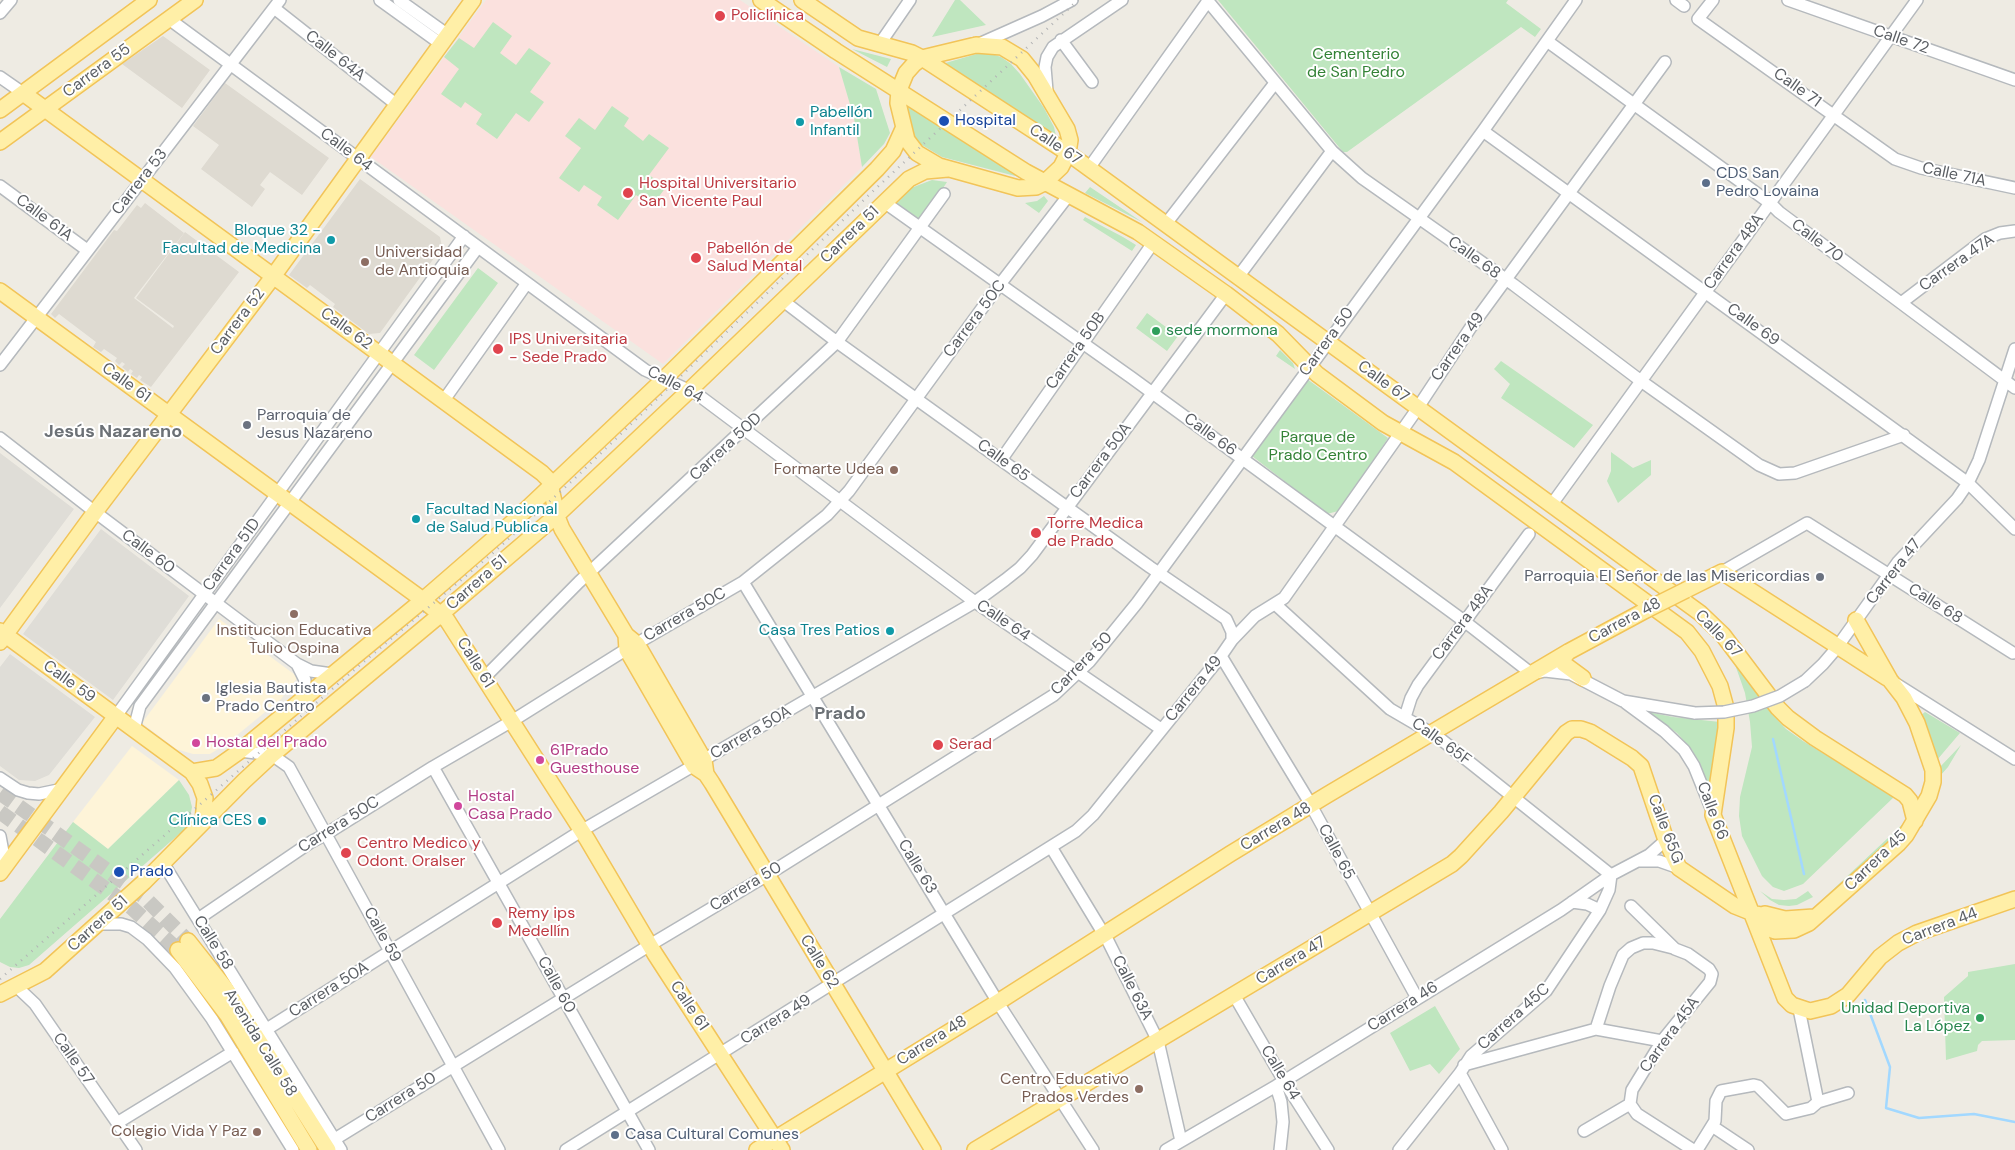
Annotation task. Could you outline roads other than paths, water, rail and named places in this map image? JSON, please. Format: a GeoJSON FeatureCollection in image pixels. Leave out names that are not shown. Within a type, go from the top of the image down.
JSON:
{"type":"FeatureCollection","features":[{"type":"Feature","properties":{"kind":"main road","name":"Carrera 55"},"geometry":{"type":"LineString","coordinates":[[0,110],[149,0]]}},
{"type":"Feature","properties":{"kind":"main road","name":"Carrera 55"},"geometry":{"type":"LineString","coordinates":[[0,142],[195,0]]}},
{"type":"Feature","properties":{"kind":"main road","name":"Carrera 52"},"geometry":{"type":"LineString","coordinates":[[2,636],[273,276],[473,0]]}},
{"type":"Feature","properties":{"kind":"main road","name":"Calle 67"},"geometry":{"type":"LineString","coordinates":[[761,0],[836,51],[1044,183],[1127,226],[1153,243],[1226,294],[1285,340],[1309,366],[1367,412],[1400,433],[1454,462],[1671,618],[1691,635],[1702,651],[1720,686],[1726,708],[1726,728],[1713,815]]}},
{"type":"Feature","properties":{"kind":"main road","name":"Calle 67"},"geometry":{"type":"LineString","coordinates":[[802,0],[848,32],[879,45],[922,58],[1068,153],[1700,613],[1723,635],[1778,708],[1788,718],[1809,735],[1905,795],[1910,801],[1915,821]]}},
{"type":"Feature","properties":{"kind":"main road"},"geometry":{"type":"LineString","coordinates":[[976,45],[996,45],[1015,54],[1029,68],[1049,98],[1069,135],[1068,153],[1062,167],[1044,183],[1036,187],[1018,188],[948,169],[932,163],[917,153],[910,145],[903,129],[898,104],[899,90],[906,73],[922,58],[976,45]]}},
{"type":"Feature","properties":{"kind":"main road","name":"Calle 62"},"geometry":{"type":"LineString","coordinates":[[23,93],[393,364],[536,466],[549,480],[560,524],[701,767],[932,1150]]}},
{"type":"Feature","properties":{"kind":"main road","name":"Carrera 51"},"geometry":{"type":"LineString","coordinates":[[192,772],[216,768],[240,751],[423,600],[551,487],[663,380],[884,162],[897,145],[903,129]]}},
{"type":"Feature","properties":{"kind":"main road","name":"Carrera 51"},"geometry":{"type":"LineString","coordinates":[[0,994],[46,971],[163,863],[272,755],[557,514],[693,390],[782,300],[914,175],[925,171],[948,169]]}},
{"type":"Feature","properties":{"kind":"main road","name":"Calle 61"},"geometry":{"type":"LineString","coordinates":[[0,291],[441,614],[449,623],[512,721],[650,945],[779,1144]]}},
{"type":"Feature","properties":{"kind":"main road"},"geometry":{"type":"LineString","coordinates":[[691,352],[687,365],[693,390]]}},
{"type":"Feature","properties":{"kind":"main road"},"geometry":{"type":"LineString","coordinates":[[1722,572],[1890,680]]}},
{"type":"Feature","properties":{"kind":"main road","name":"Carrera 48"},"geometry":{"type":"LineString","coordinates":[[757,1150],[779,1144],[885,1071],[1431,732],[1568,652],[1722,572]]}},
{"type":"Feature","properties":{"kind":"main road"},"geometry":{"type":"LineString","coordinates":[[1856,620],[1890,680]]}},
{"type":"Feature","properties":{"kind":"main road","name":"Calle 59"},"geometry":{"type":"LineString","coordinates":[[2,636],[192,772],[200,784],[205,798],[204,822]]}},
{"type":"Feature","properties":{"kind":"main road"},"geometry":{"type":"LineString","coordinates":[[1568,652],[1564,658],[1564,664],[1582,678]]}},
{"type":"Feature","properties":{"kind":"main road","name":"Carrera 45"},"geometry":{"type":"LineString","coordinates":[[1774,924],[1785,932],[1801,928],[1816,916],[1898,844],[1915,821],[1929,796],[1933,782],[1933,770],[1928,752],[1912,711],[1890,680]]}},
{"type":"Feature","properties":{"kind":"main road","name":"Carrera 51D"},"geometry":{"type":"LineString","coordinates":[[1,871],[116,716]]}},
{"type":"Feature","properties":{"kind":"main road"},"geometry":{"type":"LineString","coordinates":[[102,735],[118,730],[134,729]]}},
{"type":"Feature","properties":{"kind":"main road","name":"Calle 65G"},"geometry":{"type":"LineString","coordinates":[[1572,730],[1581,729],[1590,732],[1641,766],[1666,840],[1679,868],[1724,899],[1751,913]]}},
{"type":"Feature","properties":{"kind":"main road","name":"Carrera 47"},"geometry":{"type":"LineString","coordinates":[[975,1150],[1370,914],[1461,856],[1513,798],[1566,733],[1572,730]]}},
{"type":"Feature","properties":{"kind":"main road","name":"Calle 66"},"geometry":{"type":"LineString","coordinates":[[1713,815],[1786,998],[1799,1009]]}},
{"type":"Feature","properties":{"kind":"main road"},"geometry":{"type":"LineString","coordinates":[[1744,895],[1774,924]]}},
{"type":"Feature","properties":{"kind":"main road","name":"Carrera 44"},"geometry":{"type":"LineString","coordinates":[[1799,1009],[1820,1010],[1841,1001],[1880,957],[1904,940],[2013,899]]}},
{"type":"Feature","properties":{"kind":"main road"},"geometry":{"type":"LineString","coordinates":[[1751,913],[1762,924],[1774,924]]}},
{"type":"Feature","properties":{"kind":"main road"},"geometry":{"type":"LineString","coordinates":[[1765,948],[1767,938],[1774,924]]}},
{"type":"Feature","properties":{"kind":"main road","name":"Avenida Calle 58"},"geometry":{"type":"LineString","coordinates":[[308,1150],[228,1016],[183,946],[226,989],[331,1145]]}},
{"type":"Feature","properties":{"kind":"main road","name":"Calle 57"},"geometry":{"type":"LineString","coordinates":[[0,980],[16,986]]}},
{"type":"Feature","properties":{"kind":"street"},"geometry":{"type":"LineString","coordinates":[[0,13],[12,0]]}},
{"type":"Feature","properties":{"kind":"street"},"geometry":{"type":"LineString","coordinates":[[380,0],[445,39]]}},
{"type":"Feature","properties":{"kind":"street"},"geometry":{"type":"LineString","coordinates":[[399,0],[445,39]]}},
{"type":"Feature","properties":{"kind":"street"},"geometry":{"type":"LineString","coordinates":[[879,45],[910,0]]}},
{"type":"Feature","properties":{"kind":"street"},"geometry":{"type":"LineString","coordinates":[[976,45],[993,39],[1072,0]]}},
{"type":"Feature","properties":{"kind":"street"},"geometry":{"type":"LineString","coordinates":[[1049,98],[1045,75],[1045,61],[1053,47],[1122,0]]}},
{"type":"Feature","properties":{"kind":"street","name":"Carrera 50"},"geometry":{"type":"LineString","coordinates":[[331,1145],[453,1066],[767,875],[1048,700],[1089,662],[1159,573],[1483,131],[1576,0]]}},
{"type":"Feature","properties":{"kind":"street","name":"Calle 71"},"geometry":{"type":"LineString","coordinates":[[1713,0],[1698,18],[1895,159]]}},
{"type":"Feature","properties":{"kind":"street","name":"Calle 72"},"geometry":{"type":"LineString","coordinates":[[1788,0],[2015,80]]}},
{"type":"Feature","properties":{"kind":"street","name":"Carrera 48A"},"geometry":{"type":"LineString","coordinates":[[1552,504],[1917,0]]}},
{"type":"Feature","properties":{"kind":"street"},"geometry":{"type":"LineString","coordinates":[[1089,168],[1207,1]]}},
{"type":"Feature","properties":{"kind":"street","name":"Calle 68"},"geometry":{"type":"LineString","coordinates":[[1207,1],[1332,151],[1362,178],[1758,464],[1779,474],[1795,473],[1904,436]]}},
{"type":"Feature","properties":{"kind":"street","name":"Carrera 53"},"geometry":{"type":"LineString","coordinates":[[0,365],[277,4]]}},
{"type":"Feature","properties":{"kind":"street","name":"Calle 64A"},"geometry":{"type":"LineString","coordinates":[[277,4],[397,105]]}},
{"type":"Feature","properties":{"kind":"street","name":"Calle 64"},"geometry":{"type":"LineString","coordinates":[[169,18],[645,370],[663,380],[693,390],[975,602],[1161,729]]}},
{"type":"Feature","properties":{"kind":"street"},"geometry":{"type":"LineString","coordinates":[[1061,40],[1092,82]]}},
{"type":"Feature","properties":{"kind":"street","name":"Calle 70"},"geometry":{"type":"LineString","coordinates":[[1547,41],[1770,203],[1779,212],[2015,388]]}},
{"type":"Feature","properties":{"kind":"street","name":"Carrera 49"},"geometry":{"type":"LineString","coordinates":[[566,1150],[1051,847],[1076,831],[1093,815],[1222,656],[1232,640],[1255,616],[1284,598],[1400,433],[1471,327],[1665,62]]}},
{"type":"Feature","properties":{"kind":"street","name":"Calle 62"},"geometry":{"type":"LineString","coordinates":[[0,77],[23,93]]}},
{"type":"Feature","properties":{"kind":"street"},"geometry":{"type":"LineString","coordinates":[[1165,225],[1275,84]]}},
{"type":"Feature","properties":{"kind":"street","name":"Calle 69"},"geometry":{"type":"LineString","coordinates":[[1483,131],[1968,483],[2015,529]]}},
{"type":"Feature","properties":{"kind":"street"},"geometry":{"type":"LineString","coordinates":[[1238,277],[1332,151]]}},
{"type":"Feature","properties":{"kind":"street","name":"Calle 71A"},"geometry":{"type":"LineString","coordinates":[[1895,159],[1908,165],[2015,188]]}},
{"type":"Feature","properties":{"kind":"street","name":"Calle 61A"},"geometry":{"type":"LineString","coordinates":[[0,186],[87,250]]}},
{"type":"Feature","properties":{"kind":"street","name":"Carrera 50D"},"geometry":{"type":"LineString","coordinates":[[484,678],[589,574],[837,342],[944,194]]}},
{"type":"Feature","properties":{"kind":"street","name":"Carrera 50C"},"geometry":{"type":"LineString","coordinates":[[198,919],[311,842],[512,721],[630,643],[743,582],[840,502],[1068,196]]}},
{"type":"Feature","properties":{"kind":"street","name":"Calle 66"},"geometry":{"type":"LineString","coordinates":[[884,202],[1083,342],[1243,458],[1464,621],[1532,674]]}},
{"type":"Feature","properties":{"kind":"street","name":"Carrera 47A"},"geometry":{"type":"LineString","coordinates":[[1901,302],[1986,239],[2000,233],[2015,231]]}},
{"type":"Feature","properties":{"kind":"street","name":"Carrera 51D"},"geometry":{"type":"LineString","coordinates":[[116,716],[464,236]]}},
{"type":"Feature","properties":{"kind":"street","name":"Carrera 50B"},"geometry":{"type":"LineString","coordinates":[[1001,460],[1153,243]]}},
{"type":"Feature","properties":{"kind":"street","name":"Carrera 51D"},"geometry":{"type":"LineString","coordinates":[[134,729],[140,706],[217,604],[478,247]]}},
{"type":"Feature","properties":{"kind":"street"},"geometry":{"type":"LineString","coordinates":[[444,400],[527,283]]}},
{"type":"Feature","properties":{"kind":"street","name":"Carrera 50A"},"geometry":{"type":"LineString","coordinates":[[267,1029],[581,831],[701,767],[813,696],[975,602],[1020,568],[1226,294]]}},
{"type":"Feature","properties":{"kind":"street","name":"Calle 65"},"geometry":{"type":"LineString","coordinates":[[782,300],[1001,460],[1226,619]]}},
{"type":"Feature","properties":{"kind":"street","name":"Carrera 47"},"geometry":{"type":"LineString","coordinates":[[1623,701],[1695,713],[1724,712],[1753,706],[1780,696],[1805,681],[1838,646],[1904,555],[1957,499],[1968,483],[1980,460],[2015,349]]}},
{"type":"Feature","properties":{"kind":"street","name":"Calle 60"},"geometry":{"type":"LineString","coordinates":[[0,438],[297,664],[311,671],[332,674]]}},
{"type":"Feature","properties":{"kind":"street","name":"Calle 68"},"geometry":{"type":"LineString","coordinates":[[1806,523],[2013,653]]}},
{"type":"Feature","properties":{"kind":"street","name":"Carrera 48"},"geometry":{"type":"LineString","coordinates":[[1722,572],[1806,523]]}},
{"type":"Feature","properties":{"kind":"street","name":"Carrera 48A"},"geometry":{"type":"LineString","coordinates":[[1405,717],[1414,692],[1529,534]]}},
{"type":"Feature","properties":{"kind":"street","name":"Calle 63"},"geometry":{"type":"LineString","coordinates":[[743,582],[998,1002],[1093,1150]]}},
{"type":"Feature","properties":{"kind":"street","name":"Calle 65F"},"geometry":{"type":"LineString","coordinates":[[1275,604],[1390,709],[1431,732],[1611,874]]}},
{"type":"Feature","properties":{"kind":"street"},"geometry":{"type":"LineString","coordinates":[[1232,640],[1232,632],[1226,619],[1238,620],[1255,616]]}},
{"type":"Feature","properties":{"kind":"street","name":"Calle 65"},"geometry":{"type":"LineString","coordinates":[[1222,656],[1311,805],[1417,998]]}},
{"type":"Feature","properties":{"kind":"street"},"geometry":{"type":"LineString","coordinates":[[297,664],[305,680],[304,698]]}},
{"type":"Feature","properties":{"kind":"street"},"geometry":{"type":"LineString","coordinates":[[1532,674],[1552,672],[1571,674],[1582,678],[1623,701]]}},
{"type":"Feature","properties":{"kind":"street"},"geometry":{"type":"LineString","coordinates":[[1890,680],[2015,759]]}},
{"type":"Feature","properties":{"kind":"street","name":"Calle 66"},"geometry":{"type":"LineString","coordinates":[[1623,701],[1664,731],[1684,750],[1694,766],[1713,815]]}},
{"type":"Feature","properties":{"kind":"street"},"geometry":{"type":"LineString","coordinates":[[240,751],[272,755]]}},
{"type":"Feature","properties":{"kind":"street","name":"Calle 59"},"geometry":{"type":"LineString","coordinates":[[272,755],[288,767],[499,1150]]}},
{"type":"Feature","properties":{"kind":"street","name":"Calle 60"},"geometry":{"type":"LineString","coordinates":[[433,767],[649,1150]]}},
{"type":"Feature","properties":{"kind":"street"},"geometry":{"type":"LineString","coordinates":[[0,778],[18,790],[28,793],[44,794],[63,789]]}},
{"type":"Feature","properties":{"kind":"street"},"geometry":{"type":"LineString","coordinates":[[0,836],[3,852],[1,871]]}},
{"type":"Feature","properties":{"kind":"street","name":"Carrera 46"},"geometry":{"type":"LineString","coordinates":[[1166,1150],[1280,1083],[1572,902],[1611,874],[1649,855],[1666,840]]}},
{"type":"Feature","properties":{"kind":"street","name":"Calle 63A"},"geometry":{"type":"LineString","coordinates":[[1051,847],[1104,935],[1158,1040],[1181,1141]]}},
{"type":"Feature","properties":{"kind":"street","name":"Carrera 46"},"geometry":{"type":"LineString","coordinates":[[1639,861],[1660,861],[1679,868]]}},
{"type":"Feature","properties":{"kind":"street","name":"Calle 58"},"geometry":{"type":"LineString","coordinates":[[163,863],[267,1029],[331,1145],[342,1150]]}},
{"type":"Feature","properties":{"kind":"street","name":"Carrera 45C"},"geometry":{"type":"LineString","coordinates":[[1399,1150],[1481,1046],[1546,991],[1600,910],[1609,890],[1611,874]]}},
{"type":"Feature","properties":{"kind":"street"},"geometry":{"type":"LineString","coordinates":[[1572,902],[1587,904],[1600,910]]}},
{"type":"Feature","properties":{"kind":"street"},"geometry":{"type":"LineString","coordinates":[[1631,906],[1675,949]]}},
{"type":"Feature","properties":{"kind":"street"},"geometry":{"type":"LineString","coordinates":[[98,924],[121,924],[131,927],[148,939],[187,983],[233,1052],[294,1150]]}},
{"type":"Feature","properties":{"kind":"street"},"geometry":{"type":"LineString","coordinates":[[1596,1029],[1610,986],[1623,955],[1631,948],[1643,943],[1654,943],[1675,949]]}},
{"type":"Feature","properties":{"kind":"street","name":"Carrera 45A"},"geometry":{"type":"LineString","coordinates":[[1630,1104],[1632,1090],[1662,1041],[1710,982],[1712,974],[1708,969],[1688,954],[1675,949]]}},
{"type":"Feature","properties":{"kind":"street","name":"Calle 57"},"geometry":{"type":"LineString","coordinates":[[16,986],[35,1004],[136,1150]]}},
{"type":"Feature","properties":{"kind":"street","name":"Calle 64"},"geometry":{"type":"LineString","coordinates":[[1234,995],[1280,1083],[1328,1150]]}},
{"type":"Feature","properties":{"kind":"street","name":"Calle 66"},"geometry":{"type":"LineString","coordinates":[[1799,1009],[1818,1102]]}},
{"type":"Feature","properties":{"kind":"street"},"geometry":{"type":"LineString","coordinates":[[1502,1150],[1462,1069],[1596,1029],[1662,1041]]}},
{"type":"Feature","properties":{"kind":"street"},"geometry":{"type":"LineString","coordinates":[[117,1123],[233,1052]]}},
{"type":"Feature","properties":{"kind":"street"},"geometry":{"type":"LineString","coordinates":[[1280,1083],[1283,1122],[1280,1150]]}},
{"type":"Feature","properties":{"kind":"street"},"geometry":{"type":"LineString","coordinates":[[1697,1150],[1715,1121],[1716,1101],[1721,1091],[1754,1084],[1760,1087],[1786,1114],[1811,1108],[1818,1102],[1848,1093]]}},
{"type":"Feature","properties":{"kind":"street"},"geometry":{"type":"LineString","coordinates":[[1584,1131],[1630,1104],[1637,1114],[1693,1150]]}},
{"type":"Feature","properties":{"kind":"street"},"geometry":{"type":"LineString","coordinates":[[1712,1126],[1748,1150]]}},
{"type":"Feature","properties":{"kind":"waterway"},"geometry":{"type":"LineString","coordinates":[[1773,739],[1804,874]]}},
{"type":"Feature","properties":{"kind":"waterway"},"geometry":{"type":"LineString","coordinates":[[1865,1000],[1890,1067],[1886,1108],[1919,1118],[1974,1114],[2015,1122]]}},
{"type":"Feature","properties":{"kind":"tunnel"},"geometry":{"type":"LineString","coordinates":[[0,793],[143,896],[188,941]]}},
{"type":"Feature","properties":{"kind":"tunnel"},"geometry":{"type":"LineString","coordinates":[[0,812],[132,908],[178,950]]}},
{"type":"Feature","properties":{"kind":"railway"},"geometry":{"type":"LineString","coordinates":[[0,979],[347,676],[493,553],[572,481],[870,194],[1078,0]]}},
{"type":"Feature","properties":{"kind":"place","name":"Policlínica"},"geometry":{"type":"Point","coordinates":[720,16]}},
{"type":"Feature","properties":{"kind":"place","name":"Hospital"},"geometry":{"type":"Point","coordinates":[944,121]}},
{"type":"Feature","properties":{"kind":"place","name":"Pabellón Infantil"},"geometry":{"type":"Point","coordinates":[800,122]}},
{"type":"Feature","properties":{"kind":"place","name":"CDS San Pedro Lovaina"},"geometry":{"type":"Point","coordinates":[1706,183]}},
{"type":"Feature","properties":{"kind":"place","name":"Hospital Universitario San Vicente Paul"},"geometry":{"type":"Point","coordinates":[628,193]}},
{"type":"Feature","properties":{"kind":"place","name":"Bloque 32 - Facultad de Medicina"},"geometry":{"type":"Point","coordinates":[331,240]}},
{"type":"Feature","properties":{"kind":"place","name":"Pabellón de Salud Mental"},"geometry":{"type":"Point","coordinates":[696,258]}},
{"type":"Feature","properties":{"kind":"place","name":"Universidad de Antioquia"},"geometry":{"type":"Point","coordinates":[365,262]}},
{"type":"Feature","properties":{"kind":"place","name":"sede mormona"},"geometry":{"type":"Point","coordinates":[1156,331]}},
{"type":"Feature","properties":{"kind":"place","name":"IPS Universitaria - Sede Prado"},"geometry":{"type":"Point","coordinates":[498,349]}},
{"type":"Feature","properties":{"kind":"place","name":"Parroquia de Jesus Nazareno"},"geometry":{"type":"Point","coordinates":[247,425]}},
{"type":"Feature","properties":{"kind":"place","name":"Formarte Udea"},"geometry":{"type":"Point","coordinates":[894,470]}},
{"type":"Feature","properties":{"kind":"place","name":"Facultad Nacional de Salud Publica"},"geometry":{"type":"Point","coordinates":[416,519]}},
{"type":"Feature","properties":{"kind":"place","name":"Torre Medica de Prado"},"geometry":{"type":"Point","coordinates":[1036,533]}},
{"type":"Feature","properties":{"kind":"place","name":"Parroquia El Señor de las Misericordias"},"geometry":{"type":"Point","coordinates":[1820,577]}},
{"type":"Feature","properties":{"kind":"place","name":"Institucion Educativa Tulio Ospina"},"geometry":{"type":"Point","coordinates":[294,614]}},
{"type":"Feature","properties":{"kind":"place","name":"Casa Tres Patios"},"geometry":{"type":"Point","coordinates":[890,631]}},
{"type":"Feature","properties":{"kind":"place","name":"Iglesia Bautista Prado Centro"},"geometry":{"type":"Point","coordinates":[206,698]}},
{"type":"Feature","properties":{"kind":"place","name":"Hostal del Prado"},"geometry":{"type":"Point","coordinates":[196,743]}},
{"type":"Feature","properties":{"kind":"place","name":"Serad"},"geometry":{"type":"Point","coordinates":[938,745]}},
{"type":"Feature","properties":{"kind":"place","name":"61Prado Guesthouse"},"geometry":{"type":"Point","coordinates":[540,760]}},
{"type":"Feature","properties":{"kind":"place","name":"Hostal Casa Prado"},"geometry":{"type":"Point","coordinates":[458,806]}},
{"type":"Feature","properties":{"kind":"place","name":"Clínica CES"},"geometry":{"type":"Point","coordinates":[262,821]}},
{"type":"Feature","properties":{"kind":"place","name":"Centro Medico y Odont. Oralser"},"geometry":{"type":"Point","coordinates":[346,853]}},
{"type":"Feature","properties":{"kind":"place","name":"Prado"},"geometry":{"type":"Point","coordinates":[119,872]}},
{"type":"Feature","properties":{"kind":"place","name":"Remy ips Medellín"},"geometry":{"type":"Point","coordinates":[497,923]}},
{"type":"Feature","properties":{"kind":"place","name":"Unidad Deportiva La López"},"geometry":{"type":"Point","coordinates":[1980,1018]}},
{"type":"Feature","properties":{"kind":"place","name":"Centro Educativo Prados Verdes"},"geometry":{"type":"Point","coordinates":[1139,1089]}},
{"type":"Feature","properties":{"kind":"place","name":"Colegio Vida Y Paz"},"geometry":{"type":"Point","coordinates":[257,1132]}},
{"type":"Feature","properties":{"kind":"place","name":"Casa Cultural Comunes"},"geometry":{"type":"Point","coordinates":[615,1135]}},
{"type":"Feature","properties":{"kind":"district","name":"Jesús Nazareno"},"geometry":{"type":"Point","coordinates":[113,432]}},
{"type":"Feature","properties":{"kind":"district","name":"Prado"},"geometry":{"type":"Point","coordinates":[840,714]}},
{"type":"Feature","properties":{"kind":"park label","name":"Cementerio de San Pedro"},"geometry":{"type":"Point","coordinates":[1356,64]}},
{"type":"Feature","properties":{"kind":"park label","name":"Parque de Prado Centro"},"geometry":{"type":"Point","coordinates":[1318,447]}}]}
